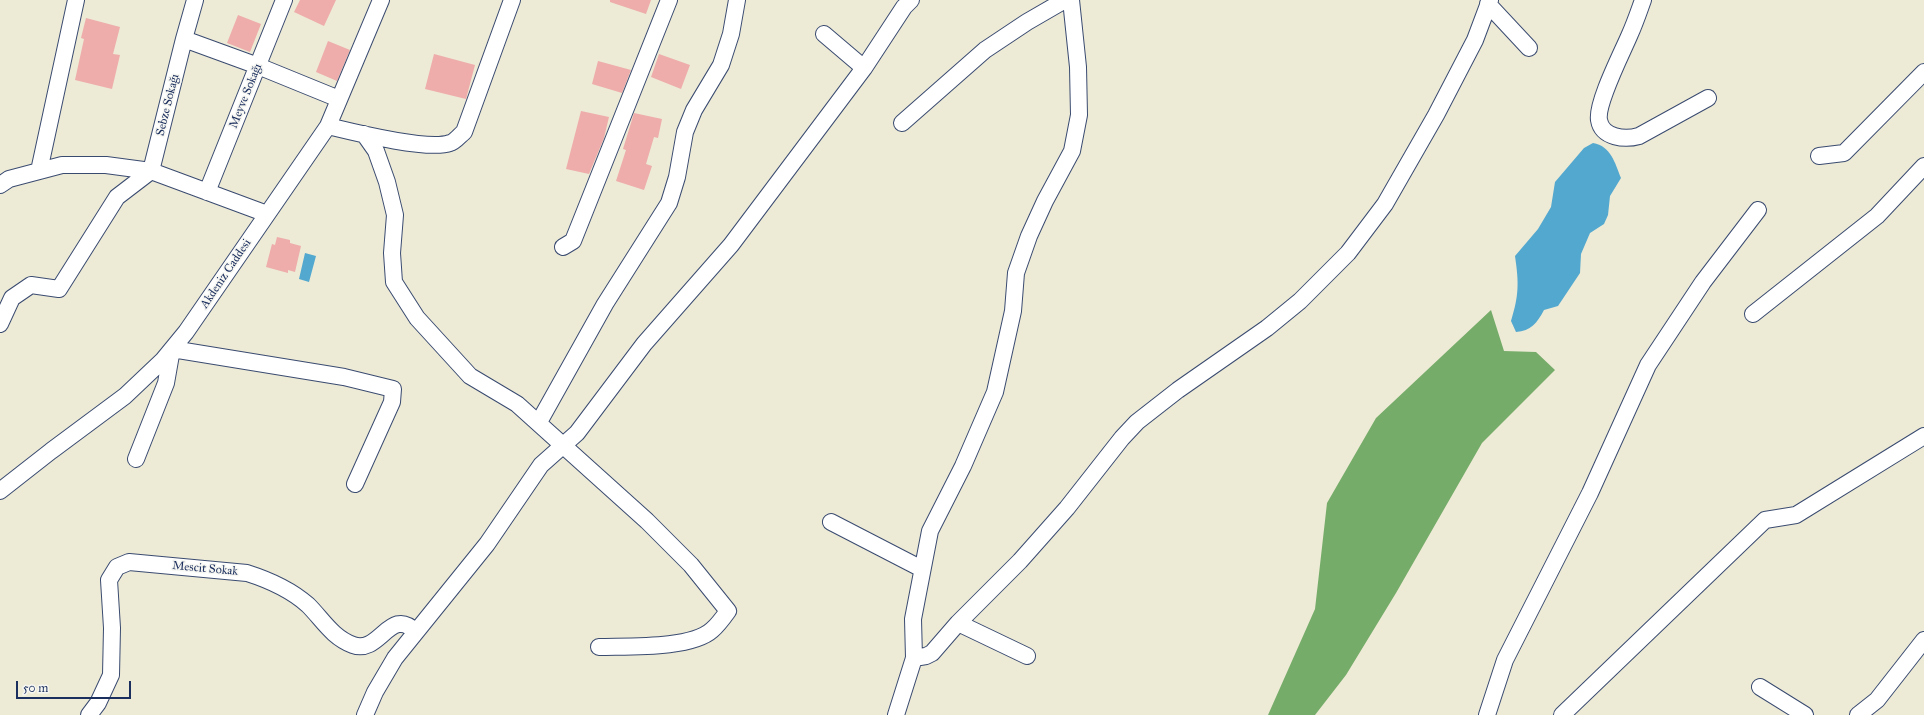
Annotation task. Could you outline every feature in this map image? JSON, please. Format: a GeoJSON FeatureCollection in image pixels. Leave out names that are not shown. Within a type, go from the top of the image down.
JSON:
{"type":"FeatureCollection","features":[{"type":"Feature","properties":{"kind":"street"},"geometry":{"type":"LineString","coordinates":[[39,171],[76,0]]}},
{"type":"Feature","properties":{"kind":"street","name":"Sebze Sokağı"},"geometry":{"type":"LineString","coordinates":[[151,171],[195,0]]}},
{"type":"Feature","properties":{"kind":"street","name":"Meyve Sokağı"},"geometry":{"type":"LineString","coordinates":[[207,192],[284,0]]}},
{"type":"Feature","properties":{"kind":"street","name":"Akdeniz Caddesi"},"geometry":{"type":"LineString","coordinates":[[0,491],[125,396],[163,360],[186,332],[328,126],[381,0]]}},
{"type":"Feature","properties":{"kind":"street"},"geometry":{"type":"LineString","coordinates":[[328,126],[364,134],[430,145],[451,143],[464,132],[512,0]]}},
{"type":"Feature","properties":{"kind":"street"},"geometry":{"type":"LineString","coordinates":[[564,247],[573,241],[669,0]]}},
{"type":"Feature","properties":{"kind":"street"},"geometry":{"type":"LineString","coordinates":[[539,422],[605,304],[669,203],[677,177],[685,132],[694,110],[721,65],[731,34],[737,0]]}},
{"type":"Feature","properties":{"kind":"street"},"geometry":{"type":"LineString","coordinates":[[366,715],[385,674],[416,632],[487,544],[541,465],[577,433],[644,344],[731,245],[864,68],[904,7],[911,0]]}},
{"type":"Feature","properties":{"kind":"street"},"geometry":{"type":"LineString","coordinates":[[902,123],[985,50],[1027,22],[1065,0]]}},
{"type":"Feature","properties":{"kind":"street"},"geometry":{"type":"LineString","coordinates":[[896,715],[914,658],[913,619],[930,531],[963,466],[995,392],[1013,311],[1016,273],[1029,236],[1045,201],[1072,151],[1079,115],[1078,67],[1071,0]]}},
{"type":"Feature","properties":{"kind":"street"},"geometry":{"type":"LineString","coordinates":[[1643,0],[1614,69],[1599,112],[1601,126],[1607,132],[1615,136],[1632,138],[1639,136],[1708,98]]}},
{"type":"Feature","properties":{"kind":"street"},"geometry":{"type":"LineString","coordinates":[[914,658],[926,656],[932,653],[958,623],[1042,537],[1067,508],[1122,438],[1137,422],[1178,390],[1267,328],[1300,301],[1348,253],[1385,204],[1436,115],[1475,40],[1489,2],[1529,48]]}},
{"type":"Feature","properties":{"kind":"street"},"geometry":{"type":"LineString","coordinates":[[824,34],[864,68]]}},
{"type":"Feature","properties":{"kind":"street"},"geometry":{"type":"LineString","coordinates":[[184,39],[258,66],[339,100]]}},
{"type":"Feature","properties":{"kind":"street"},"geometry":{"type":"LineString","coordinates":[[1819,156],[1844,153],[1924,72]]}},
{"type":"Feature","properties":{"kind":"street"},"geometry":{"type":"LineString","coordinates":[[364,134],[376,151],[387,182],[395,215],[392,254],[394,282],[418,318],[470,376],[517,404],[539,422],[647,521],[686,560],[728,612],[712,631],[692,641],[666,644],[599,647]]}},
{"type":"Feature","properties":{"kind":"street"},"geometry":{"type":"LineString","coordinates":[[0,185],[9,179],[62,165],[106,165],[151,171],[267,214]]}},
{"type":"Feature","properties":{"kind":"street"},"geometry":{"type":"LineString","coordinates":[[1754,314],[1877,216],[1924,166]]}},
{"type":"Feature","properties":{"kind":"street"},"geometry":{"type":"LineString","coordinates":[[0,324],[12,298],[31,285],[59,289],[117,196],[151,171]]}},
{"type":"Feature","properties":{"kind":"street"},"geometry":{"type":"LineString","coordinates":[[1487,715],[1505,660],[1590,493],[1648,365],[1703,282],[1758,210]]}},
{"type":"Feature","properties":{"kind":"street"},"geometry":{"type":"LineString","coordinates":[[136,459],[166,383],[172,349],[344,377],[393,389],[392,402],[355,484]]}},
{"type":"Feature","properties":{"kind":"street"},"geometry":{"type":"LineString","coordinates":[[1562,715],[1765,520],[1796,515],[1924,436]]}},
{"type":"Feature","properties":{"kind":"street"},"geometry":{"type":"LineString","coordinates":[[831,522],[922,569]]}},
{"type":"Feature","properties":{"kind":"street","name":"Mescit Sokak"},"geometry":{"type":"LineString","coordinates":[[89,715],[104,693],[111,675],[112,628],[109,580],[117,567],[129,562],[246,573],[262,578],[294,594],[308,606],[338,638],[359,646],[372,644],[390,627],[396,624],[407,625],[416,632]]}},
{"type":"Feature","properties":{"kind":"street"},"geometry":{"type":"LineString","coordinates":[[958,623],[1027,656]]}},
{"type":"Feature","properties":{"kind":"street"},"geometry":{"type":"LineString","coordinates":[[1858,715],[1877,700],[1924,640]]}},
{"type":"Feature","properties":{"kind":"street"},"geometry":{"type":"LineString","coordinates":[[1760,687],[1805,715]]}},
{"type":"Feature","properties":{"kind":"green space"},"geometry":{"type":"Polygon","coordinates":[[[1491,310],[1504,351],[1536,352],[1555,370],[1482,443],[1396,593],[1346,675],[1315,715],[1268,715],[1315,609],[1327,503],[1376,418],[1491,310]]]}},
{"type":"Feature","properties":{"kind":"water"},"geometry":{"type":"Polygon","coordinates":[[[1593,143],[1604,148],[1612,156],[1621,178],[1610,196],[1608,215],[1604,224],[1590,233],[1581,254],[1580,273],[1558,306],[1544,310],[1539,319],[1530,328],[1516,332],[1511,321],[1516,304],[1518,289],[1515,256],[1538,229],[1551,207],[1555,182],[1584,148],[1593,143]]]}},
{"type":"Feature","properties":{"kind":"water"},"geometry":{"type":"Polygon","coordinates":[[[305,253],[316,256],[309,282],[299,279],[305,253]]]}},
{"type":"Feature","properties":{"kind":"building"},"geometry":{"type":"Polygon","coordinates":[[[300,0],[336,0],[324,26],[294,12],[300,0]]]}},
{"type":"Feature","properties":{"kind":"building"},"geometry":{"type":"Polygon","coordinates":[[[610,0],[651,0],[646,14],[610,2],[610,0]]]}},
{"type":"Feature","properties":{"kind":"building"},"geometry":{"type":"Polygon","coordinates":[[[238,15],[261,24],[250,52],[227,43],[238,15]]]}},
{"type":"Feature","properties":{"kind":"building"},"geometry":{"type":"Polygon","coordinates":[[[86,18],[120,27],[113,54],[120,55],[112,89],[75,80],[84,39],[81,38],[86,18]]]}},
{"type":"Feature","properties":{"kind":"building"},"geometry":{"type":"Polygon","coordinates":[[[328,41],[350,50],[337,81],[316,72],[328,41]]]}},
{"type":"Feature","properties":{"kind":"building"},"geometry":{"type":"Polygon","coordinates":[[[434,54],[475,65],[466,99],[425,89],[434,54]]]}},
{"type":"Feature","properties":{"kind":"building"},"geometry":{"type":"Polygon","coordinates":[[[659,54],[690,65],[681,89],[651,77],[659,54]]]}},
{"type":"Feature","properties":{"kind":"building"},"geometry":{"type":"Polygon","coordinates":[[[598,61],[631,70],[622,93],[592,84],[598,61]]]}},
{"type":"Feature","properties":{"kind":"building"},"geometry":{"type":"Polygon","coordinates":[[[581,111],[609,117],[604,138],[589,174],[566,169],[581,111]]]}},
{"type":"Feature","properties":{"kind":"building"},"geometry":{"type":"Polygon","coordinates":[[[634,113],[662,119],[658,138],[654,137],[646,164],[652,166],[644,190],[616,181],[626,150],[623,149],[634,113]]]}},
{"type":"Feature","properties":{"kind":"building"},"geometry":{"type":"Polygon","coordinates":[[[277,237],[290,240],[290,243],[301,246],[295,272],[288,270],[288,273],[266,267],[272,244],[275,245],[277,237]]]}}]}
